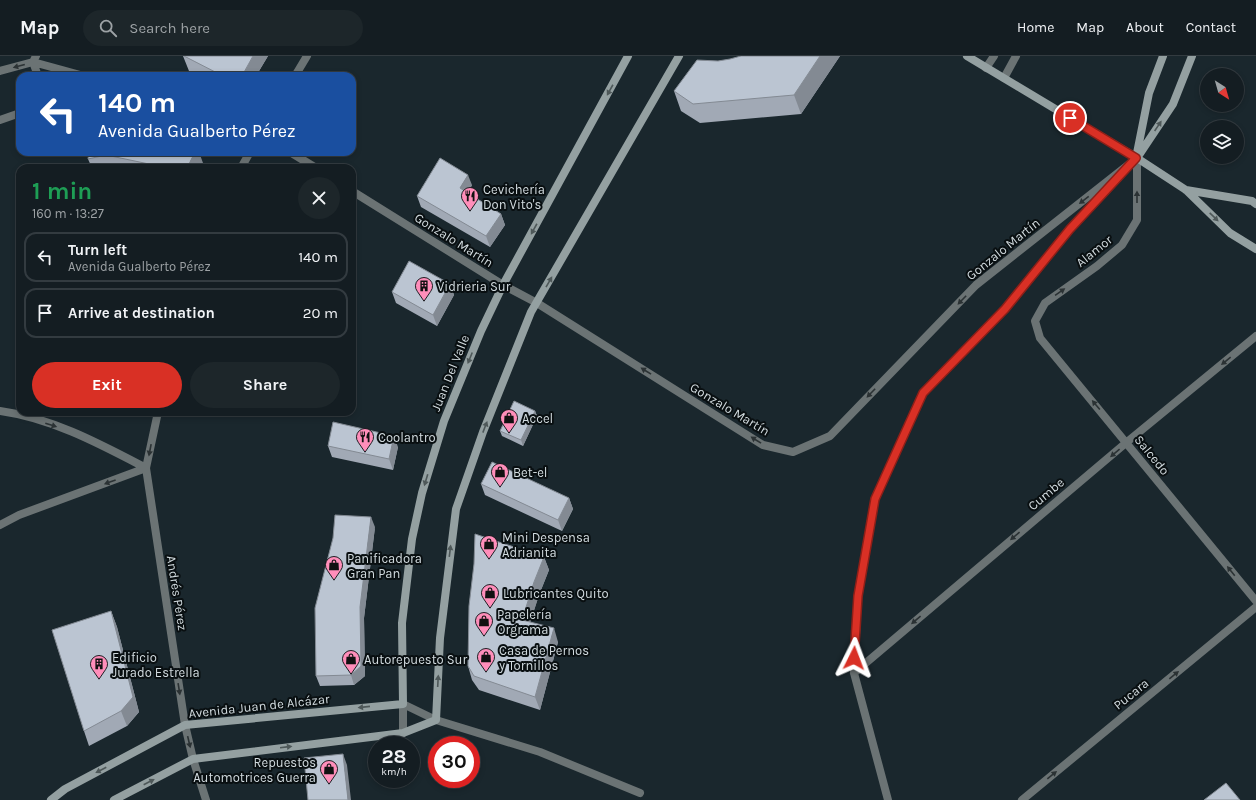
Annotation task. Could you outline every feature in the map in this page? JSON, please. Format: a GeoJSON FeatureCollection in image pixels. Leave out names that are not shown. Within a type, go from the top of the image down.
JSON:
{"type":"FeatureCollection","features":[{"type":"Feature","properties":{"kind":"street"},"geometry":{"type":"LineString","coordinates":[[297,72],[307,56]]}},
{"type":"Feature","properties":{"kind":"street","name":"Juan Del Valle"},"geometry":{"type":"LineString","coordinates":[[403,733],[402,623],[412,539],[422,492],[444,422],[481,331],[503,285],[628,56]]}},
{"type":"Feature","properties":{"kind":"street"},"geometry":{"type":"LineString","coordinates":[[436,720],[440,638],[456,509],[483,432],[514,352],[537,303],[679,56]]}},
{"type":"Feature","properties":{"kind":"street"},"geometry":{"type":"LineString","coordinates":[[966,56],[1136,158],[1186,190],[1230,233],[1256,249]]}},
{"type":"Feature","properties":{"kind":"street"},"geometry":{"type":"LineString","coordinates":[[986,68],[994,56]]}},
{"type":"Feature","properties":{"kind":"street"},"geometry":{"type":"LineString","coordinates":[[1004,78],[1016,56]]}},
{"type":"Feature","properties":{"kind":"street","name":"Alamor"},"geometry":{"type":"LineString","coordinates":[[1035,321],[1045,303],[1097,266],[1122,245],[1137,220],[1136,158],[1149,93],[1164,56]]}},
{"type":"Feature","properties":{"kind":"street"},"geometry":{"type":"LineString","coordinates":[[888,800],[854,673],[858,596],[875,499],[923,393],[1005,309],[1070,229],[1136,158],[1173,104],[1192,56]]}},
{"type":"Feature","properties":{"kind":"street"},"geometry":{"type":"LineString","coordinates":[[35,59],[37,72]]}},
{"type":"Feature","properties":{"kind":"street"},"geometry":{"type":"LineString","coordinates":[[0,71],[35,59],[72,72]]}},
{"type":"Feature","properties":{"kind":"street"},"geometry":{"type":"LineString","coordinates":[[0,120],[16,114]]}},
{"type":"Feature","properties":{"kind":"street"},"geometry":{"type":"LineString","coordinates":[[296,156],[310,164]]}},
{"type":"Feature","properties":{"kind":"street","name":"Gonzalo Martín"},"geometry":{"type":"LineString","coordinates":[[356,193],[503,285],[537,303],[763,445],[793,452],[830,436],[976,285],[1136,158]]}},
{"type":"Feature","properties":{"kind":"street"},"geometry":{"type":"LineString","coordinates":[[1186,190],[1252,201],[1256,204]]}},
{"type":"Feature","properties":{"kind":"street","name":"Salcedo"},"geometry":{"type":"LineString","coordinates":[[1035,321],[1040,338],[1127,442],[1256,601]]}},
{"type":"Feature","properties":{"kind":"street","name":"Cumbe"},"geometry":{"type":"LineString","coordinates":[[854,673],[1127,442],[1256,336]]}},
{"type":"Feature","properties":{"kind":"street"},"geometry":{"type":"LineString","coordinates":[[0,411],[16,413]]}},
{"type":"Feature","properties":{"kind":"street"},"geometry":{"type":"LineString","coordinates":[[24,416],[83,435],[146,468]]}},
{"type":"Feature","properties":{"kind":"street","name":"Andrés Pérez"},"geometry":{"type":"LineString","coordinates":[[157,416],[146,468],[185,725],[193,759],[206,800]]}},
{"type":"Feature","properties":{"kind":"street"},"geometry":{"type":"LineString","coordinates":[[0,525],[19,515],[146,468]]}},
{"type":"Feature","properties":{"kind":"street","name":"Pucara"},"geometry":{"type":"LineString","coordinates":[[1022,800],[1256,607]]}},
{"type":"Feature","properties":{"kind":"street"},"geometry":{"type":"LineString","coordinates":[[403,704],[436,720],[540,752],[640,793]]}},
{"type":"Feature","properties":{"kind":"street","name":"Avenida Juan de Alcázar"},"geometry":{"type":"LineString","coordinates":[[51,800],[65,789],[185,725],[403,704]]}},
{"type":"Feature","properties":{"kind":"street"},"geometry":{"type":"LineString","coordinates":[[114,800],[193,759],[403,733],[436,720]]}},
{"type":"Feature","properties":{"kind":"building"},"geometry":{"type":"Polygon","coordinates":[[[184,56],[253,56],[244,72],[215,72],[184,56]]]}},
{"type":"Feature","properties":{"kind":"building"},"geometry":{"type":"Polygon","coordinates":[[[741,56],[820,56],[794,95],[693,104],[674,91],[697,60],[718,61],[741,56]]]}},
{"type":"Feature","properties":{"kind":"building"},"geometry":{"type":"Polygon","coordinates":[[[88,156],[102,156],[88,159],[88,156]]]}},
{"type":"Feature","properties":{"kind":"building"},"geometry":{"type":"Polygon","coordinates":[[[111,156],[193,156],[189,164],[149,164],[111,156]]]}},
{"type":"Feature","properties":{"kind":"building"},"geometry":{"type":"Polygon","coordinates":[[[440,158],[468,175],[460,188],[501,214],[486,236],[417,196],[440,158]]]}},
{"type":"Feature","properties":{"kind":"building","name":"Vidrieria Sur"},"geometry":{"type":"Polygon","coordinates":[[[409,261],[450,284],[433,315],[392,292],[409,261]]]}},
{"type":"Feature","properties":{"kind":"building"},"geometry":{"type":"Polygon","coordinates":[[[514,401],[535,411],[521,440],[500,431],[514,401]]]}},
{"type":"Feature","properties":{"kind":"building"},"geometry":{"type":"Polygon","coordinates":[[[333,422],[394,436],[389,459],[328,446],[333,422]]]}},
{"type":"Feature","properties":{"kind":"building"},"geometry":{"type":"Polygon","coordinates":[[[492,462],[569,498],[558,520],[481,484],[492,462]]]}},
{"type":"Feature","properties":{"kind":"building"},"geometry":{"type":"Polygon","coordinates":[[[335,515],[371,517],[360,607],[361,666],[351,675],[316,676],[315,608],[333,538],[335,515]]]}},
{"type":"Feature","properties":{"kind":"building"},"geometry":{"type":"Polygon","coordinates":[[[475,534],[544,557],[522,620],[554,628],[535,697],[474,676],[468,666],[469,606],[474,564],[475,534]]]}},
{"type":"Feature","properties":{"kind":"building","name":"Edificio Jurado Estrella"},"geometry":{"type":"Polygon","coordinates":[[[111,611],[133,697],[121,711],[84,731],[52,630],[111,611]]]}},
{"type":"Feature","properties":{"kind":"building","name":"Repuestos Automotrices Guerra"},"geometry":{"type":"Polygon","coordinates":[[[343,754],[348,800],[308,800],[304,758],[343,754]]]}},
{"type":"Feature","properties":{"kind":"building"},"geometry":{"type":"Polygon","coordinates":[[[1226,783],[1240,800],[1204,800],[1226,783]]]}},
{"type":"Feature","properties":{"kind":"place","name":"Cevichería Don Vito's"},"geometry":{"type":"Point","coordinates":[470,211]}},
{"type":"Feature","properties":{"kind":"place","name":"Vidrieria Sur"},"geometry":{"type":"Point","coordinates":[424,301]}},
{"type":"Feature","properties":{"kind":"place","name":"Accel"},"geometry":{"type":"Point","coordinates":[509,433]}},
{"type":"Feature","properties":{"kind":"place","name":"Coolantro"},"geometry":{"type":"Point","coordinates":[365,452]}},
{"type":"Feature","properties":{"kind":"place","name":"Bet-el"},"geometry":{"type":"Point","coordinates":[500,487]}},
{"type":"Feature","properties":{"kind":"place","name":"Mini Despensa Adrianita"},"geometry":{"type":"Point","coordinates":[489,559]}},
{"type":"Feature","properties":{"kind":"place","name":"Panificadora Gran Pan"},"geometry":{"type":"Point","coordinates":[334,580]}},
{"type":"Feature","properties":{"kind":"place","name":"Lubricantes Quito"},"geometry":{"type":"Point","coordinates":[490,608]}},
{"type":"Feature","properties":{"kind":"place","name":"Papelería Orgrama"},"geometry":{"type":"Point","coordinates":[484,636]}},
{"type":"Feature","properties":{"kind":"place","name":"Casa de Pernos y Tornillos"},"geometry":{"type":"Point","coordinates":[486,672]}},
{"type":"Feature","properties":{"kind":"place","name":"Autorepuesto Sur"},"geometry":{"type":"Point","coordinates":[351,674]}},
{"type":"Feature","properties":{"kind":"place","name":"Edificio Jurado Estrella"},"geometry":{"type":"Point","coordinates":[99,679]}},
{"type":"Feature","properties":{"kind":"place","name":"Repuestos Automotrices Guerra"},"geometry":{"type":"Point","coordinates":[329,784]}},
{"type":"Feature","properties":{"kind":"route"},"geometry":{"type":"LineString","coordinates":[[854,658],[858,596],[875,499],[923,393],[1005,309],[1070,229],[1136,158],[1070,118]]}}]}
